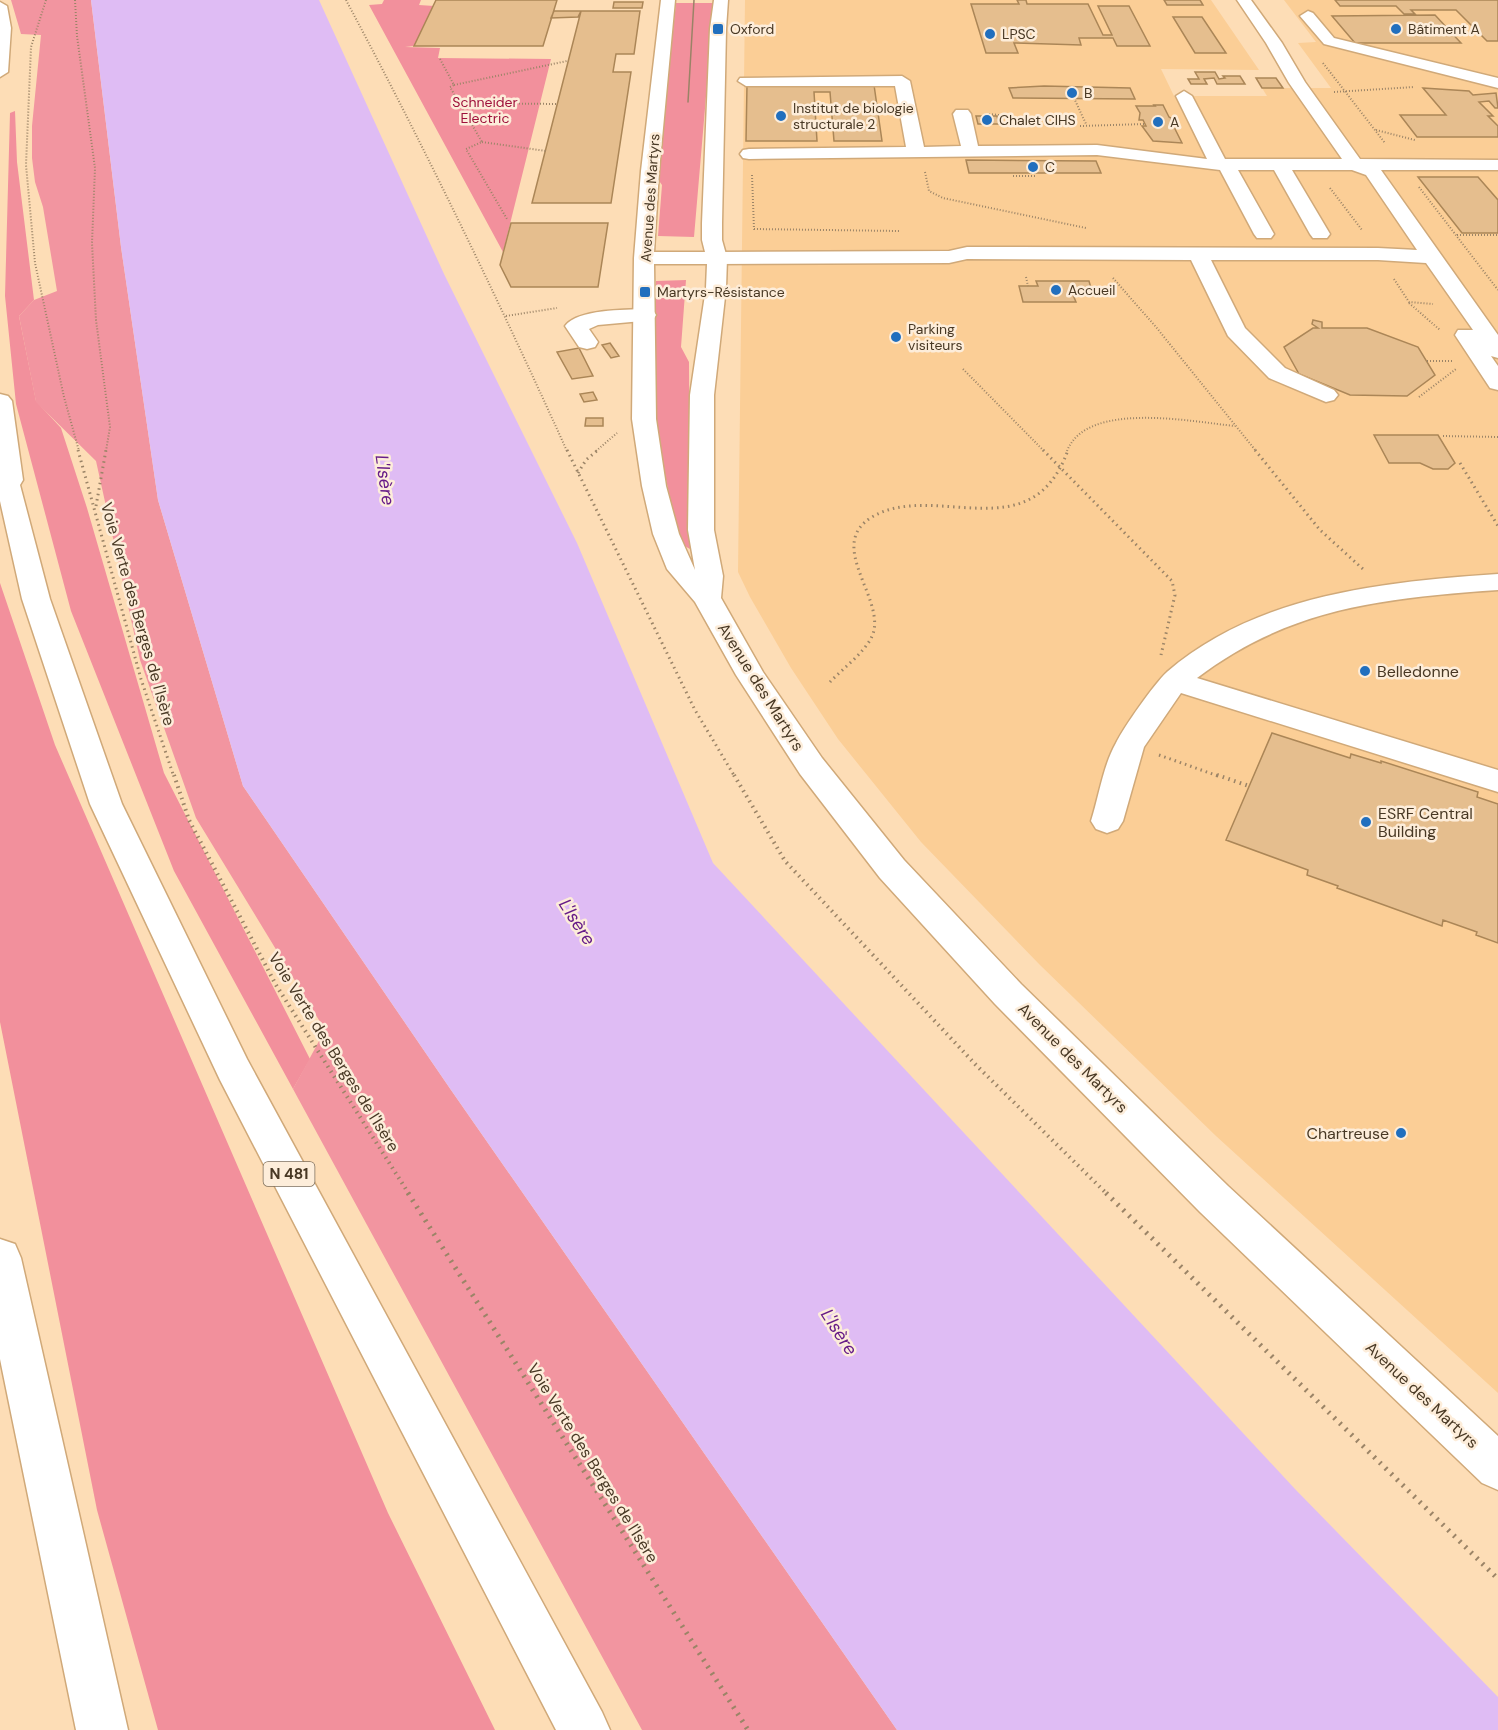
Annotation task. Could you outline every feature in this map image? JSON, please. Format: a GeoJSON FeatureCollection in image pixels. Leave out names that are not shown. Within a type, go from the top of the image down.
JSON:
{"type":"FeatureCollection","features":[{"type":"Feature","properties":{"kind":"main road","name":"Avenue des Martyrs"},"geometry":{"type":"LineString","coordinates":[[668,0],[650,171],[644,258],[644,419],[654,486],[666,534],[680,569],[707,598],[750,675],[811,766],[892,869],[1008,994],[1214,1199],[1498,1467]]}},
{"type":"Feature","properties":{"kind":"main road"},"geometry":{"type":"LineString","coordinates":[[707,598],[711,576],[701,530],[702,395],[716,288],[717,258],[712,240],[712,223],[718,29],[722,0]]}},
{"type":"Feature","properties":{"kind":"main road"},"geometry":{"type":"LineString","coordinates":[[1246,3],[1274,43],[1300,87],[1355,165],[1372,171],[1432,257],[1498,383]]}},
{"type":"Feature","properties":{"kind":"main road"},"geometry":{"type":"LineString","coordinates":[[0,6],[3,28],[0,72]]}},
{"type":"Feature","properties":{"kind":"main road"},"geometry":{"type":"LineString","coordinates":[[1308,16],[1329,41],[1498,82]]}},
{"type":"Feature","properties":{"kind":"main road"},"geometry":{"type":"LineString","coordinates":[[746,81],[903,81],[920,152]]}},
{"type":"Feature","properties":{"kind":"main road"},"geometry":{"type":"LineString","coordinates":[[1184,96],[1264,234]]}},
{"type":"Feature","properties":{"kind":"main road"},"geometry":{"type":"LineString","coordinates":[[962,114],[971,152]]}},
{"type":"Feature","properties":{"kind":"main road"},"geometry":{"type":"LineString","coordinates":[[750,154],[1097,150],[1223,164],[1498,165]]}},
{"type":"Feature","properties":{"kind":"main road"},"geometry":{"type":"LineString","coordinates":[[1280,164],[1320,234]]}},
{"type":"Feature","properties":{"kind":"main road"},"geometry":{"type":"LineString","coordinates":[[1355,165],[1348,170],[1410,258],[1470,326],[1498,351]]}},
{"type":"Feature","properties":{"kind":"main road"},"geometry":{"type":"LineString","coordinates":[[644,258],[949,257],[964,261],[1201,260],[1386,266],[1410,258],[1432,257]]}},
{"type":"Feature","properties":{"kind":"main road"},"geometry":{"type":"LineString","coordinates":[[1201,260],[1236,331],[1277,373],[1326,395]]}},
{"type":"Feature","properties":{"kind":"main road"},"geometry":{"type":"LineString","coordinates":[[587,342],[576,326],[595,319],[645,315]]}},
{"type":"Feature","properties":{"kind":"main road"},"geometry":{"type":"LineString","coordinates":[[0,401],[16,512]]}},
{"type":"Feature","properties":{"kind":"main road","name":"N 481"},"geometry":{"type":"LineString","coordinates":[[0,460],[16,512],[36,599],[106,804],[233,1069],[584,1730]]}},
{"type":"Feature","properties":{"kind":"main road"},"geometry":{"type":"LineString","coordinates":[[1107,821],[1130,745],[1182,675],[1220,647],[1274,620],[1324,604],[1416,587],[1498,582]]}},
{"type":"Feature","properties":{"kind":"main road"},"geometry":{"type":"LineString","coordinates":[[1182,675],[1498,781]]}},
{"type":"Feature","properties":{"kind":"main road"},"geometry":{"type":"LineString","coordinates":[[0,1258],[102,1730]]}},
{"type":"Feature","properties":{"kind":"path","name":"Voie Verte des Berges de l'Isère"},"geometry":{"type":"LineString","coordinates":[[46,0],[31,47],[28,84],[26,165],[34,252],[64,397],[141,679],[189,820],[276,985],[748,1730]]}},
{"type":"Feature","properties":{"kind":"path"},"geometry":{"type":"LineString","coordinates":[[75,0],[77,36],[95,168],[92,243],[96,320],[110,427],[95,510]]}},
{"type":"Feature","properties":{"kind":"path"},"geometry":{"type":"LineString","coordinates":[[440,59],[454,85]]}},
{"type":"Feature","properties":{"kind":"path"},"geometry":{"type":"LineString","coordinates":[[482,142],[450,87],[567,61]]}},
{"type":"Feature","properties":{"kind":"path"},"geometry":{"type":"LineString","coordinates":[[1300,87],[1417,86]]}},
{"type":"Feature","properties":{"kind":"path"},"geometry":{"type":"LineString","coordinates":[[1074,98],[1097,150]]}},
{"type":"Feature","properties":{"kind":"path"},"geometry":{"type":"LineString","coordinates":[[459,103],[557,104]]}},
{"type":"Feature","properties":{"kind":"path"},"geometry":{"type":"LineString","coordinates":[[507,219],[466,149],[482,142],[546,151]]}},
{"type":"Feature","properties":{"kind":"path"},"geometry":{"type":"LineString","coordinates":[[920,152],[925,177],[933,195],[1090,229],[1114,279],[1156,327],[1320,530],[1386,591]]}},
{"type":"Feature","properties":{"kind":"path"},"geometry":{"type":"LineString","coordinates":[[750,154],[754,229],[909,231]]}},
{"type":"Feature","properties":{"kind":"path"},"geometry":{"type":"LineString","coordinates":[[1456,235],[1498,236]]}},
{"type":"Feature","properties":{"kind":"path"},"geometry":{"type":"LineString","coordinates":[[1026,277],[1029,286]]}},
{"type":"Feature","properties":{"kind":"path"},"geometry":{"type":"LineString","coordinates":[[1409,302],[1470,326]]}},
{"type":"Feature","properties":{"kind":"path"},"geometry":{"type":"LineString","coordinates":[[963,369],[1172,581],[1175,595],[1160,655],[1182,675]]}},
{"type":"Feature","properties":{"kind":"path"},"geometry":{"type":"LineString","coordinates":[[1419,397],[1456,369]]}},
{"type":"Feature","properties":{"kind":"path"},"geometry":{"type":"LineString","coordinates":[[830,682],[863,648],[874,632],[874,618],[853,547],[855,535],[862,525],[882,513],[907,508],[931,506],[987,509],[1014,504],[1035,495],[1045,487],[1060,468],[1069,445],[1076,437],[1104,422],[1150,418],[1236,426]]}},
{"type":"Feature","properties":{"kind":"path"},"geometry":{"type":"LineString","coordinates":[[1443,436],[1498,437]]}},
{"type":"Feature","properties":{"kind":"path"},"geometry":{"type":"LineString","coordinates":[[1460,463],[1498,526]]}},
{"type":"Feature","properties":{"kind":"path"},"geometry":{"type":"LineString","coordinates":[[1130,745],[1249,786]]}},
{"type":"Feature","properties":{"kind":"shaded area"},"geometry":{"type":"Polygon","coordinates":[[[11,0],[91,0],[121,247],[158,500],[243,786],[451,1090],[897,1730],[642,1730],[293,1089],[325,1030],[196,818],[140,660],[96,461],[36,402],[19,316],[34,300],[57,291],[32,158],[32,126],[41,35],[21,34],[11,0]]]}},
{"type":"Feature","properties":{"kind":"shaded area"},"geometry":{"type":"Polygon","coordinates":[[[745,0],[1211,0],[1259,70],[1161,69],[1174,96],[1267,96],[1262,88],[1331,88],[1298,43],[1316,42],[1284,0],[1498,0],[1498,1393],[1216,1136],[1040,965],[921,842],[838,739],[791,668],[750,597],[738,572],[745,0]]]}},
{"type":"Feature","properties":{"kind":"green space","name":"Schneider Electric"},"geometry":{"type":"Polygon","coordinates":[[[384,0],[421,0],[419,5],[434,6],[414,46],[405,47],[440,48],[438,58],[551,59],[503,252],[369,5],[382,4],[384,0]]]}},
{"type":"Feature","properties":{"kind":"green space"},"geometry":{"type":"Polygon","coordinates":[[[676,3],[714,3],[694,237],[658,236],[662,185],[657,178],[676,3]]]}},
{"type":"Feature","properties":{"kind":"green space"},"geometry":{"type":"Polygon","coordinates":[[[15,111],[17,162],[34,300],[19,316],[36,401],[61,428],[87,508],[164,773],[310,1059],[293,1089],[174,871],[71,611],[16,404],[5,296],[10,113],[15,111]]]}},
{"type":"Feature","properties":{"kind":"green space"},"geometry":{"type":"Polygon","coordinates":[[[686,280],[681,347],[689,362],[690,549],[683,545],[667,483],[658,426],[655,385],[656,281],[686,280]]]}},
{"type":"Feature","properties":{"kind":"green space"},"geometry":{"type":"Polygon","coordinates":[[[0,583],[55,745],[388,1513],[495,1730],[158,1730],[97,1510],[0,1022],[0,583]]]}},
{"type":"Feature","properties":{"kind":"water","name":"L'Isère"},"geometry":{"type":"Polygon","coordinates":[[[91,0],[319,0],[444,274],[577,543],[713,863],[1295,1489],[1498,1697],[1498,1730],[897,1730],[451,1090],[243,786],[158,500],[121,247],[91,0]]]}},
{"type":"Feature","properties":{"kind":"building"},"geometry":{"type":"Polygon","coordinates":[[[436,0],[557,0],[543,46],[414,46],[436,0]]]}},
{"type":"Feature","properties":{"kind":"building"},"geometry":{"type":"Polygon","coordinates":[[[1017,0],[1026,0],[1027,4],[1088,4],[1103,35],[1112,35],[1098,6],[1129,6],[1150,46],[1117,46],[1113,38],[1079,38],[1081,45],[1014,43],[1018,53],[986,53],[971,4],[1019,4],[1017,0]]]}},
{"type":"Feature","properties":{"kind":"building"},"geometry":{"type":"Polygon","coordinates":[[[1164,0],[1200,0],[1203,5],[1167,5],[1164,0]]]}},
{"type":"Feature","properties":{"kind":"building"},"geometry":{"type":"Polygon","coordinates":[[[1335,0],[1498,0],[1498,41],[1487,41],[1456,10],[1411,10],[1415,14],[1404,14],[1396,6],[1340,6],[1335,0]]]}},
{"type":"Feature","properties":{"kind":"building"},"geometry":{"type":"Polygon","coordinates":[[[614,2],[643,2],[642,8],[613,8],[614,2]]]}},
{"type":"Feature","properties":{"kind":"building"},"geometry":{"type":"Polygon","coordinates":[[[554,11],[581,11],[578,17],[551,18],[554,11]]]}},
{"type":"Feature","properties":{"kind":"building"},"geometry":{"type":"Polygon","coordinates":[[[581,11],[640,11],[634,54],[616,54],[613,72],[631,72],[611,203],[532,203],[581,11]]]}},
{"type":"Feature","properties":{"kind":"building","name":"Bâtiment A"},"geometry":{"type":"Polygon","coordinates":[[[1435,15],[1461,43],[1355,43],[1332,16],[1435,15]]]}},
{"type":"Feature","properties":{"kind":"building"},"geometry":{"type":"Polygon","coordinates":[[[1173,17],[1202,17],[1226,53],[1195,53],[1173,17]]]}},
{"type":"Feature","properties":{"kind":"building"},"geometry":{"type":"Polygon","coordinates":[[[1195,72],[1215,72],[1219,79],[1225,78],[1223,76],[1240,76],[1245,84],[1217,84],[1214,78],[1204,79],[1207,84],[1191,84],[1188,79],[1199,79],[1195,72]]]}},
{"type":"Feature","properties":{"kind":"building"},"geometry":{"type":"Polygon","coordinates":[[[1256,78],[1276,78],[1283,88],[1262,88],[1256,78]]]}},
{"type":"Feature","properties":{"kind":"building","name":"Institut de biologie structurale 2"},"geometry":{"type":"Polygon","coordinates":[[[747,85],[874,85],[882,141],[834,141],[830,92],[814,92],[817,141],[746,141],[747,85]]]}},
{"type":"Feature","properties":{"kind":"building","name":"B"},"geometry":{"type":"Polygon","coordinates":[[[1044,86],[1130,88],[1135,99],[1013,98],[1009,88],[1044,86]]]}},
{"type":"Feature","properties":{"kind":"building"},"geometry":{"type":"Polygon","coordinates":[[[1423,88],[1469,91],[1473,95],[1496,93],[1498,108],[1495,108],[1489,101],[1479,102],[1493,116],[1488,116],[1498,126],[1498,137],[1417,137],[1400,115],[1446,115],[1423,88]]]}},
{"type":"Feature","properties":{"kind":"building","name":"A"},"geometry":{"type":"Polygon","coordinates":[[[1163,105],[1169,117],[1174,120],[1171,120],[1176,126],[1175,129],[1182,143],[1153,141],[1142,126],[1146,126],[1143,120],[1139,120],[1140,113],[1136,106],[1163,105]]]}},
{"type":"Feature","properties":{"kind":"building","name":"Chalet CIHS"},"geometry":{"type":"Polygon","coordinates":[[[976,116],[997,116],[999,124],[978,124],[976,116]]]}},
{"type":"Feature","properties":{"kind":"building","name":"C"},"geometry":{"type":"Polygon","coordinates":[[[966,160],[1096,161],[1101,173],[969,173],[966,160]]]}},
{"type":"Feature","properties":{"kind":"building"},"geometry":{"type":"Polygon","coordinates":[[[1418,177],[1478,177],[1498,200],[1498,233],[1462,233],[1418,177]]]}},
{"type":"Feature","properties":{"kind":"building"},"geometry":{"type":"Polygon","coordinates":[[[511,223],[608,223],[598,287],[511,287],[500,265],[511,223]]]}},
{"type":"Feature","properties":{"kind":"building","name":"Accueil"},"geometry":{"type":"Polygon","coordinates":[[[1036,281],[1089,281],[1093,295],[1073,295],[1076,302],[1023,302],[1019,286],[1038,286],[1036,281]]]}},
{"type":"Feature","properties":{"kind":"building"},"geometry":{"type":"Polygon","coordinates":[[[1313,320],[1322,322],[1322,328],[1367,328],[1418,347],[1435,375],[1407,396],[1350,395],[1299,374],[1284,347],[1313,328],[1318,328],[1312,324],[1313,320]]]}},
{"type":"Feature","properties":{"kind":"building"},"geometry":{"type":"Polygon","coordinates":[[[610,343],[619,356],[611,358],[602,345],[610,343]]]}},
{"type":"Feature","properties":{"kind":"building"},"geometry":{"type":"Polygon","coordinates":[[[579,348],[593,376],[572,379],[557,352],[579,348]]]}},
{"type":"Feature","properties":{"kind":"building"},"geometry":{"type":"Polygon","coordinates":[[[593,392],[597,400],[584,402],[580,394],[593,392]]]}},
{"type":"Feature","properties":{"kind":"building"},"geometry":{"type":"Polygon","coordinates":[[[586,418],[603,418],[603,426],[585,426],[586,418]]]}},
{"type":"Feature","properties":{"kind":"building"},"geometry":{"type":"Polygon","coordinates":[[[1374,435],[1438,435],[1455,463],[1448,469],[1433,469],[1420,463],[1389,463],[1374,435]]]}},
{"type":"Feature","properties":{"kind":"building","name":"ESRF Central Building"},"geometry":{"type":"Polygon","coordinates":[[[1272,733],[1350,758],[1351,754],[1381,763],[1381,761],[1478,792],[1477,797],[1498,804],[1498,943],[1476,935],[1477,932],[1443,920],[1442,926],[1337,888],[1338,886],[1307,875],[1308,870],[1226,840],[1272,733]]]}},
{"type":"Feature","properties":{"kind":"tram line"},"geometry":{"type":"LineString","coordinates":[[688,102],[694,0]]}},
{"type":"Feature","properties":{"kind":"place","name":"Oxford"},"geometry":{"type":"Point","coordinates":[718,29]}},
{"type":"Feature","properties":{"kind":"place","name":"Bâtiment A"},"geometry":{"type":"Point","coordinates":[1396,29]}},
{"type":"Feature","properties":{"kind":"place","name":"LPSC"},"geometry":{"type":"Point","coordinates":[990,34]}},
{"type":"Feature","properties":{"kind":"place","name":"B"},"geometry":{"type":"Point","coordinates":[1072,93]}},
{"type":"Feature","properties":{"kind":"place","name":"Institut de biologie structurale 2"},"geometry":{"type":"Point","coordinates":[781,116]}},
{"type":"Feature","properties":{"kind":"place","name":"Chalet CIHS"},"geometry":{"type":"Point","coordinates":[987,120]}},
{"type":"Feature","properties":{"kind":"place","name":"A"},"geometry":{"type":"Point","coordinates":[1158,122]}},
{"type":"Feature","properties":{"kind":"place","name":"C"},"geometry":{"type":"Point","coordinates":[1033,167]}},
{"type":"Feature","properties":{"kind":"place","name":"Accueil"},"geometry":{"type":"Point","coordinates":[1056,290]}},
{"type":"Feature","properties":{"kind":"place","name":"Martyrs-Résistance"},"geometry":{"type":"Point","coordinates":[645,292]}},
{"type":"Feature","properties":{"kind":"place","name":"Parking visiteurs"},"geometry":{"type":"Point","coordinates":[896,337]}},
{"type":"Feature","properties":{"kind":"place","name":"Belledonne"},"geometry":{"type":"Point","coordinates":[1365,671]}},
{"type":"Feature","properties":{"kind":"place","name":"ESRF Central Building"},"geometry":{"type":"Point","coordinates":[1366,822]}},
{"type":"Feature","properties":{"kind":"place","name":"Chartreuse"},"geometry":{"type":"Point","coordinates":[1401,1133]}}]}
